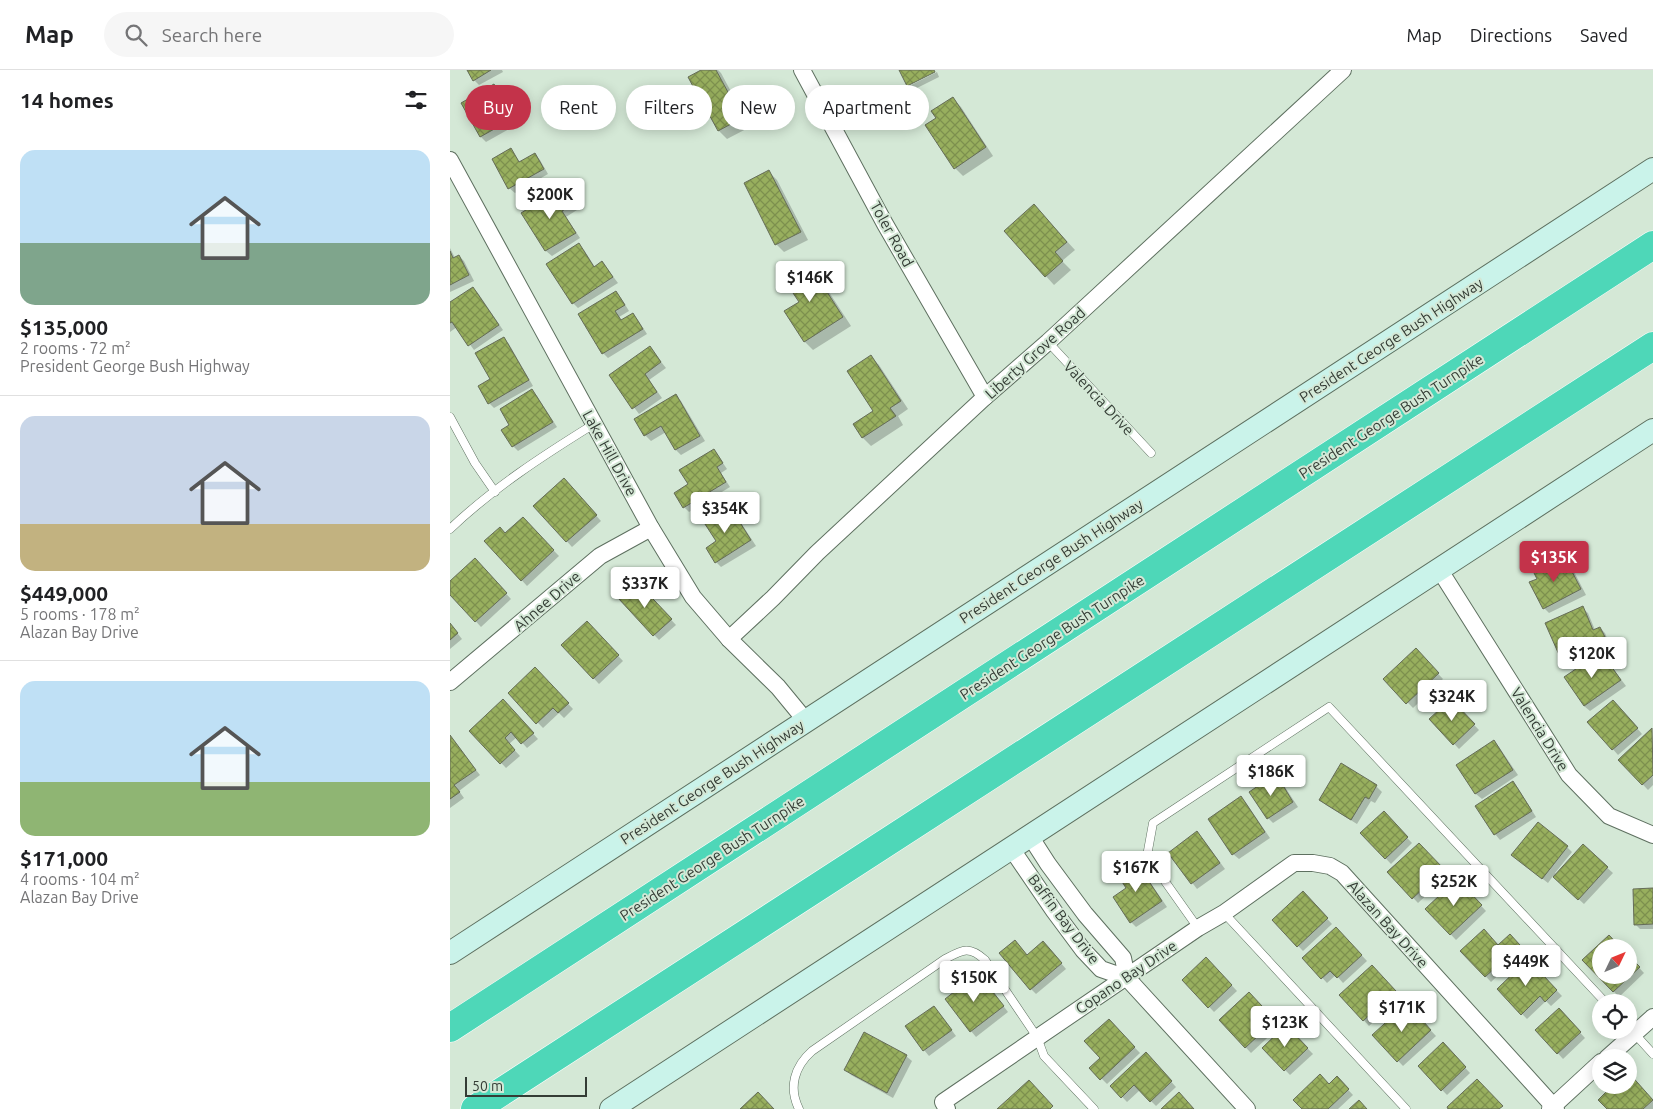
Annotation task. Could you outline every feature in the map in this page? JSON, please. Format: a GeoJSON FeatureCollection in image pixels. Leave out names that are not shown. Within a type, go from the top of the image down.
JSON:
{"type":"FeatureCollection","features":[{"type":"Feature","properties":{"kind":"highway","name":"President George Bush Turnpike"},"geometry":{"type":"LineString","coordinates":[[450,1028],[1653,245]]}},
{"type":"Feature","properties":{"kind":"highway"},"geometry":{"type":"LineString","coordinates":[[475,1109],[1653,346]]}},
{"type":"Feature","properties":{"kind":"main road","name":"President George Bush Highway"},"geometry":{"type":"LineString","coordinates":[[450,953],[1653,169]]}},
{"type":"Feature","properties":{"kind":"main road"},"geometry":{"type":"LineString","coordinates":[[611,1109],[1653,430]]}},
{"type":"Feature","properties":{"kind":"street","name":"Toler Road"},"geometry":{"type":"LineString","coordinates":[[802,70],[885,224],[985,397]]}},
{"type":"Feature","properties":{"kind":"street","name":"Liberty Grove Road"},"geometry":{"type":"LineString","coordinates":[[729,639],[817,553],[985,397],[1048,342],[1343,70]]}},
{"type":"Feature","properties":{"kind":"street","name":"Lake Hill Drive"},"geometry":{"type":"LineString","coordinates":[[450,160],[651,528],[693,597],[729,639],[778,687],[806,721]]}},
{"type":"Feature","properties":{"kind":"street","name":"Ahnee Drive"},"geometry":{"type":"LineString","coordinates":[[450,682],[600,556],[651,528]]}},
{"type":"Feature","properties":{"kind":"street","name":"Valencia Drive"},"geometry":{"type":"LineString","coordinates":[[1439,569],[1570,775],[1609,816],[1653,835]]}},
{"type":"Feature","properties":{"kind":"street","name":"Baffin Bay Drive"},"geometry":{"type":"LineString","coordinates":[[1030,836],[1085,914],[1122,958],[1127,978]]}},
{"type":"Feature","properties":{"kind":"street","name":"Baffin Bay Drive"},"geometry":{"type":"LineString","coordinates":[[1011,848],[1083,950],[1101,969],[1127,978],[1248,1109]]}},
{"type":"Feature","properties":{"kind":"street","name":"Copano Bay Drive"},"geometry":{"type":"LineString","coordinates":[[945,1106],[1037,1037],[1127,978],[1198,928],[1224,914],[1294,863],[1313,863]]}},
{"type":"Feature","properties":{"kind":"street","name":"Alazan Bay Drive"},"geometry":{"type":"LineString","coordinates":[[1313,863],[1330,866],[1342,872],[1553,1108]]}},
{"type":"Feature","properties":{"kind":"street"},"geometry":{"type":"LineString","coordinates":[[1637,1027],[1653,1017]]}},
{"type":"Feature","properties":{"kind":"street"},"geometry":{"type":"LineString","coordinates":[[1614,1049],[1624,1039]]}},
{"type":"Feature","properties":{"kind":"street"},"geometry":{"type":"LineString","coordinates":[[1553,1108],[1592,1071]]}},
{"type":"Feature","properties":{"kind":"lane","name":"Valencia Drive"},"geometry":{"type":"LineString","coordinates":[[1048,342],[1151,453]]}},
{"type":"Feature","properties":{"kind":"lane"},"geometry":{"type":"LineString","coordinates":[[450,417],[475,463],[495,492]]}},
{"type":"Feature","properties":{"kind":"lane"},"geometry":{"type":"LineString","coordinates":[[450,530],[467,513],[495,492],[559,445],[594,424]]}},
{"type":"Feature","properties":{"kind":"lane"},"geometry":{"type":"LineString","coordinates":[[1198,928],[1147,856],[1153,823],[1329,707],[1598,994]]}},
{"type":"Feature","properties":{"kind":"lane"},"geometry":{"type":"LineString","coordinates":[[1224,914],[1406,1109]]}},
{"type":"Feature","properties":{"kind":"lane"},"geometry":{"type":"LineString","coordinates":[[799,1109],[795,1102],[794,1082],[797,1069],[803,1059],[945,959],[961,950],[977,952],[985,960],[1037,1037],[1044,1056],[1094,1109]]}},
{"type":"Feature","properties":{"kind":"lane"},"geometry":{"type":"LineString","coordinates":[[1637,1037],[1653,1054]]}},
{"type":"Feature","properties":{"kind":"building"},"geometry":{"type":"Polygon","coordinates":[[[467,70],[491,70],[473,81],[467,70]]]}},
{"type":"Feature","properties":{"kind":"building"},"geometry":{"type":"Polygon","coordinates":[[[701,70],[716,70],[724,85],[722,85],[722,129],[718,131],[712,120],[712,85],[692,85],[688,77],[701,70]]]}},
{"type":"Feature","properties":{"kind":"building"},"geometry":{"type":"Polygon","coordinates":[[[899,70],[934,70],[935,72],[909,85],[906,85],[899,70]]]}},
{"type":"Feature","properties":{"kind":"building"},"geometry":{"type":"Polygon","coordinates":[[[953,97],[986,147],[954,169],[928,130],[929,122],[936,118],[931,111],[953,97]]]}},
{"type":"Feature","properties":{"kind":"building"},"geometry":{"type":"Polygon","coordinates":[[[465,101],[465,110],[461,103],[465,101]]]}},
{"type":"Feature","properties":{"kind":"building"},"geometry":{"type":"Polygon","coordinates":[[[476,130],[493,130],[480,137],[476,130]]]}},
{"type":"Feature","properties":{"kind":"building"},"geometry":{"type":"Polygon","coordinates":[[[511,148],[519,162],[535,153],[544,169],[508,189],[492,159],[511,148]]]}},
{"type":"Feature","properties":{"kind":"building"},"geometry":{"type":"Polygon","coordinates":[[[769,170],[801,232],[775,245],[744,183],[769,170]]]}},
{"type":"Feature","properties":{"kind":"building"},"geometry":{"type":"Polygon","coordinates":[[[562,188],[572,205],[562,211],[576,233],[545,251],[521,213],[562,188]]]}},
{"type":"Feature","properties":{"kind":"building"},"geometry":{"type":"Polygon","coordinates":[[[1034,204],[1067,242],[1055,252],[1063,261],[1045,277],[1004,231],[1034,204]]]}},
{"type":"Feature","properties":{"kind":"building"},"geometry":{"type":"Polygon","coordinates":[[[579,243],[594,267],[602,261],[613,277],[572,304],[546,264],[579,243]]]}},
{"type":"Feature","properties":{"kind":"building"},"geometry":{"type":"Polygon","coordinates":[[[450,251],[453,258],[459,255],[469,275],[450,285],[450,251]]]}},
{"type":"Feature","properties":{"kind":"building"},"geometry":{"type":"Polygon","coordinates":[[[808,262],[843,317],[804,342],[784,311],[799,302],[783,278],[808,262]]]}},
{"type":"Feature","properties":{"kind":"building"},"geometry":{"type":"Polygon","coordinates":[[[473,287],[499,325],[468,346],[452,322],[450,323],[450,302],[473,287]]]}},
{"type":"Feature","properties":{"kind":"building"},"geometry":{"type":"Polygon","coordinates":[[[616,291],[625,305],[615,311],[621,320],[633,313],[643,329],[602,354],[578,314],[616,291]]]}},
{"type":"Feature","properties":{"kind":"building"},"geometry":{"type":"Polygon","coordinates":[[[504,337],[529,380],[488,404],[478,386],[490,379],[475,353],[504,337]]]}},
{"type":"Feature","properties":{"kind":"building"},"geometry":{"type":"Polygon","coordinates":[[[650,346],[661,362],[645,374],[657,392],[632,409],[609,375],[650,346]]]}},
{"type":"Feature","properties":{"kind":"building"},"geometry":{"type":"Polygon","coordinates":[[[871,355],[901,401],[890,408],[896,416],[862,438],[853,424],[873,411],[847,371],[871,355]]]}},
{"type":"Feature","properties":{"kind":"building"},"geometry":{"type":"Polygon","coordinates":[[[532,389],[553,422],[512,447],[501,430],[509,425],[500,409],[532,389]]]}},
{"type":"Feature","properties":{"kind":"building"},"geometry":{"type":"Polygon","coordinates":[[[676,394],[700,436],[675,450],[661,426],[644,436],[634,419],[676,394]]]}},
{"type":"Feature","properties":{"kind":"building"},"geometry":{"type":"Polygon","coordinates":[[[714,449],[723,463],[717,467],[726,482],[683,508],[674,493],[688,484],[679,470],[714,449]]]}},
{"type":"Feature","properties":{"kind":"building"},"geometry":{"type":"Polygon","coordinates":[[[564,478],[597,515],[566,542],[533,506],[564,478]]]}},
{"type":"Feature","properties":{"kind":"building"},"geometry":{"type":"Polygon","coordinates":[[[729,505],[751,540],[715,563],[706,548],[716,541],[703,521],[729,505]]]}},
{"type":"Feature","properties":{"kind":"building"},"geometry":{"type":"Polygon","coordinates":[[[523,517],[554,550],[521,581],[484,541],[500,527],[505,533],[523,517]]]}},
{"type":"Feature","properties":{"kind":"building"},"geometry":{"type":"Polygon","coordinates":[[[1564,556],[1581,589],[1543,609],[1529,582],[1537,579],[1533,571],[1564,556]]]}},
{"type":"Feature","properties":{"kind":"building"},"geometry":{"type":"Polygon","coordinates":[[[475,558],[507,593],[475,622],[450,595],[450,581],[475,558]]]}},
{"type":"Feature","properties":{"kind":"building"},"geometry":{"type":"Polygon","coordinates":[[[636,581],[672,619],[653,636],[618,598],[636,581]]]}},
{"type":"Feature","properties":{"kind":"building"},"geometry":{"type":"Polygon","coordinates":[[[1583,606],[1593,630],[1600,627],[1605,637],[1560,657],[1545,623],[1583,606]]]}},
{"type":"Feature","properties":{"kind":"building"},"geometry":{"type":"Polygon","coordinates":[[[587,621],[619,655],[593,679],[561,645],[587,621]]]}},
{"type":"Feature","properties":{"kind":"building"},"geometry":{"type":"Polygon","coordinates":[[[450,623],[458,633],[450,640],[450,623]]]}},
{"type":"Feature","properties":{"kind":"building"},"geometry":{"type":"Polygon","coordinates":[[[1416,648],[1439,673],[1406,704],[1383,679],[1416,648]]]}},
{"type":"Feature","properties":{"kind":"building"},"geometry":{"type":"Polygon","coordinates":[[[1601,652],[1621,680],[1584,706],[1564,677],[1601,652]]]}},
{"type":"Feature","properties":{"kind":"building"},"geometry":{"type":"Polygon","coordinates":[[[535,667],[569,703],[558,713],[553,708],[536,724],[508,693],[535,667]]]}},
{"type":"Feature","properties":{"kind":"building"},"geometry":{"type":"Polygon","coordinates":[[[503,699],[534,733],[521,744],[511,732],[505,738],[515,750],[500,764],[469,731],[503,699]]]}},
{"type":"Feature","properties":{"kind":"building"},"geometry":{"type":"Polygon","coordinates":[[[1451,699],[1475,724],[1453,745],[1429,719],[1451,699]]]}},
{"type":"Feature","properties":{"kind":"building"},"geometry":{"type":"Polygon","coordinates":[[[1613,700],[1638,728],[1612,750],[1587,722],[1613,700]]]}},
{"type":"Feature","properties":{"kind":"building"},"geometry":{"type":"Polygon","coordinates":[[[1652,728],[1653,775],[1642,785],[1618,760],[1652,728]]]}},
{"type":"Feature","properties":{"kind":"building"},"geometry":{"type":"Polygon","coordinates":[[[450,735],[476,770],[454,785],[460,792],[450,799],[450,735]]]}},
{"type":"Feature","properties":{"kind":"building"},"geometry":{"type":"Polygon","coordinates":[[[1494,740],[1513,770],[1475,794],[1456,765],[1494,740]]]}},
{"type":"Feature","properties":{"kind":"building"},"geometry":{"type":"Polygon","coordinates":[[[1341,763],[1377,785],[1369,799],[1365,797],[1351,820],[1319,800],[1341,763]]]}},
{"type":"Feature","properties":{"kind":"building"},"geometry":{"type":"Polygon","coordinates":[[[1276,774],[1293,802],[1267,819],[1249,792],[1276,774]]]}},
{"type":"Feature","properties":{"kind":"building"},"geometry":{"type":"Polygon","coordinates":[[[1513,781],[1532,811],[1494,835],[1475,806],[1513,781]]]}},
{"type":"Feature","properties":{"kind":"building"},"geometry":{"type":"Polygon","coordinates":[[[1241,796],[1265,832],[1232,855],[1208,819],[1241,796]]]}},
{"type":"Feature","properties":{"kind":"building"},"geometry":{"type":"Polygon","coordinates":[[[1384,811],[1408,837],[1385,859],[1360,833],[1384,811]]]}},
{"type":"Feature","properties":{"kind":"building"},"geometry":{"type":"Polygon","coordinates":[[[1538,822],[1568,846],[1542,879],[1511,855],[1538,822]]]}},
{"type":"Feature","properties":{"kind":"building"},"geometry":{"type":"Polygon","coordinates":[[[1197,831],[1220,863],[1191,884],[1168,853],[1197,831]]]}},
{"type":"Feature","properties":{"kind":"building"},"geometry":{"type":"Polygon","coordinates":[[[1419,843],[1444,869],[1412,899],[1387,872],[1419,843]]]}},
{"type":"Feature","properties":{"kind":"building"},"geometry":{"type":"Polygon","coordinates":[[[1583,844],[1608,867],[1578,900],[1553,877],[1583,844]]]}},
{"type":"Feature","properties":{"kind":"building"},"geometry":{"type":"Polygon","coordinates":[[[1136,862],[1162,901],[1130,923],[1113,897],[1126,888],[1117,874],[1136,862]]]}},
{"type":"Feature","properties":{"kind":"building"},"geometry":{"type":"Polygon","coordinates":[[[1457,879],[1482,905],[1450,935],[1425,909],[1457,879]]]}},
{"type":"Feature","properties":{"kind":"building"},"geometry":{"type":"Polygon","coordinates":[[[1653,888],[1653,924],[1634,925],[1633,889],[1653,888]]]}},
{"type":"Feature","properties":{"kind":"building"},"geometry":{"type":"Polygon","coordinates":[[[1303,891],[1328,918],[1297,947],[1272,920],[1303,891]]]}},
{"type":"Feature","properties":{"kind":"building"},"geometry":{"type":"Polygon","coordinates":[[[1336,927],[1362,955],[1337,978],[1330,971],[1321,979],[1302,958],[1336,927]]]}},
{"type":"Feature","properties":{"kind":"building"},"geometry":{"type":"Polygon","coordinates":[[[1484,929],[1498,945],[1510,934],[1520,945],[1485,977],[1460,951],[1484,929]]]}},
{"type":"Feature","properties":{"kind":"building"},"geometry":{"type":"Polygon","coordinates":[[[1609,935],[1613,939],[1605,939],[1609,935]]]}},
{"type":"Feature","properties":{"kind":"building"},"geometry":{"type":"Polygon","coordinates":[[[1015,940],[1027,955],[1043,941],[1062,963],[1030,990],[999,953],[1015,940]]]}},
{"type":"Feature","properties":{"kind":"building"},"geometry":{"type":"Polygon","coordinates":[[[1592,951],[1592,970],[1582,960],[1592,951]]]}},
{"type":"Feature","properties":{"kind":"building"},"geometry":{"type":"Polygon","coordinates":[[[1206,957],[1232,985],[1208,1008],[1182,980],[1206,957]]]}},
{"type":"Feature","properties":{"kind":"building"},"geometry":{"type":"Polygon","coordinates":[[[1528,959],[1557,990],[1545,1002],[1540,996],[1521,1015],[1497,989],[1528,959]]]}},
{"type":"Feature","properties":{"kind":"building"},"geometry":{"type":"Polygon","coordinates":[[[1372,965],[1396,991],[1363,1021],[1339,995],[1372,965]]]}},
{"type":"Feature","properties":{"kind":"building"},"geometry":{"type":"Polygon","coordinates":[[[978,973],[1004,1006],[970,1032],[945,999],[978,973]]]}},
{"type":"Feature","properties":{"kind":"building"},"geometry":{"type":"Polygon","coordinates":[[[1605,984],[1622,984],[1613,992],[1605,984]]]}},
{"type":"Feature","properties":{"kind":"building"},"geometry":{"type":"Polygon","coordinates":[[[1249,992],[1275,1020],[1245,1048],[1219,1020],[1249,992]]]}},
{"type":"Feature","properties":{"kind":"building"},"geometry":{"type":"Polygon","coordinates":[[[1407,1003],[1431,1030],[1397,1062],[1372,1035],[1407,1003]]]}},
{"type":"Feature","properties":{"kind":"building"},"geometry":{"type":"Polygon","coordinates":[[[934,1006],[952,1030],[923,1051],[905,1026],[934,1006]]]}},
{"type":"Feature","properties":{"kind":"building"},"geometry":{"type":"Polygon","coordinates":[[[1559,1008],[1581,1032],[1557,1054],[1535,1030],[1559,1008]]]}},
{"type":"Feature","properties":{"kind":"building"},"geometry":{"type":"Polygon","coordinates":[[[1109,1019],[1135,1047],[1100,1080],[1089,1068],[1100,1058],[1084,1041],[1109,1019]]]}},
{"type":"Feature","properties":{"kind":"building"},"geometry":{"type":"Polygon","coordinates":[[[1286,1025],[1308,1048],[1284,1071],[1262,1048],[1286,1025]]]}},
{"type":"Feature","properties":{"kind":"building"},"geometry":{"type":"Polygon","coordinates":[[[864,1032],[907,1055],[887,1093],[844,1070],[864,1032]]]}},
{"type":"Feature","properties":{"kind":"building"},"geometry":{"type":"Polygon","coordinates":[[[1443,1042],[1466,1067],[1441,1091],[1418,1066],[1443,1042]]]}},
{"type":"Feature","properties":{"kind":"building"},"geometry":{"type":"Polygon","coordinates":[[[1146,1052],[1172,1081],[1150,1102],[1134,1085],[1121,1098],[1110,1086],[1146,1052]]]}},
{"type":"Feature","properties":{"kind":"building"},"geometry":{"type":"Polygon","coordinates":[[[1320,1074],[1329,1084],[1337,1076],[1349,1089],[1328,1109],[1302,1109],[1293,1100],[1320,1074]]]}},
{"type":"Feature","properties":{"kind":"building"},"geometry":{"type":"Polygon","coordinates":[[[1477,1079],[1503,1106],[1499,1109],[1448,1109],[1447,1107],[1477,1079]]]}},
{"type":"Feature","properties":{"kind":"building"},"geometry":{"type":"Polygon","coordinates":[[[1029,1080],[1053,1106],[1050,1109],[997,1109],[1029,1080]]]}},
{"type":"Feature","properties":{"kind":"building"},"geometry":{"type":"Polygon","coordinates":[[[1637,1082],[1653,1100],[1643,1109],[1607,1109],[1598,1100],[1604,1094],[1637,1094],[1637,1082]]]}},
{"type":"Feature","properties":{"kind":"building"},"geometry":{"type":"Polygon","coordinates":[[[758,1092],[774,1109],[740,1109],[758,1092]]]}},
{"type":"Feature","properties":{"kind":"building"},"geometry":{"type":"Polygon","coordinates":[[[1179,1092],[1194,1109],[1161,1109],[1179,1092]]]}},
{"type":"Feature","properties":{"kind":"building"},"geometry":{"type":"Polygon","coordinates":[[[1359,1100],[1367,1109],[1349,1109],[1359,1100]]]}}]}
